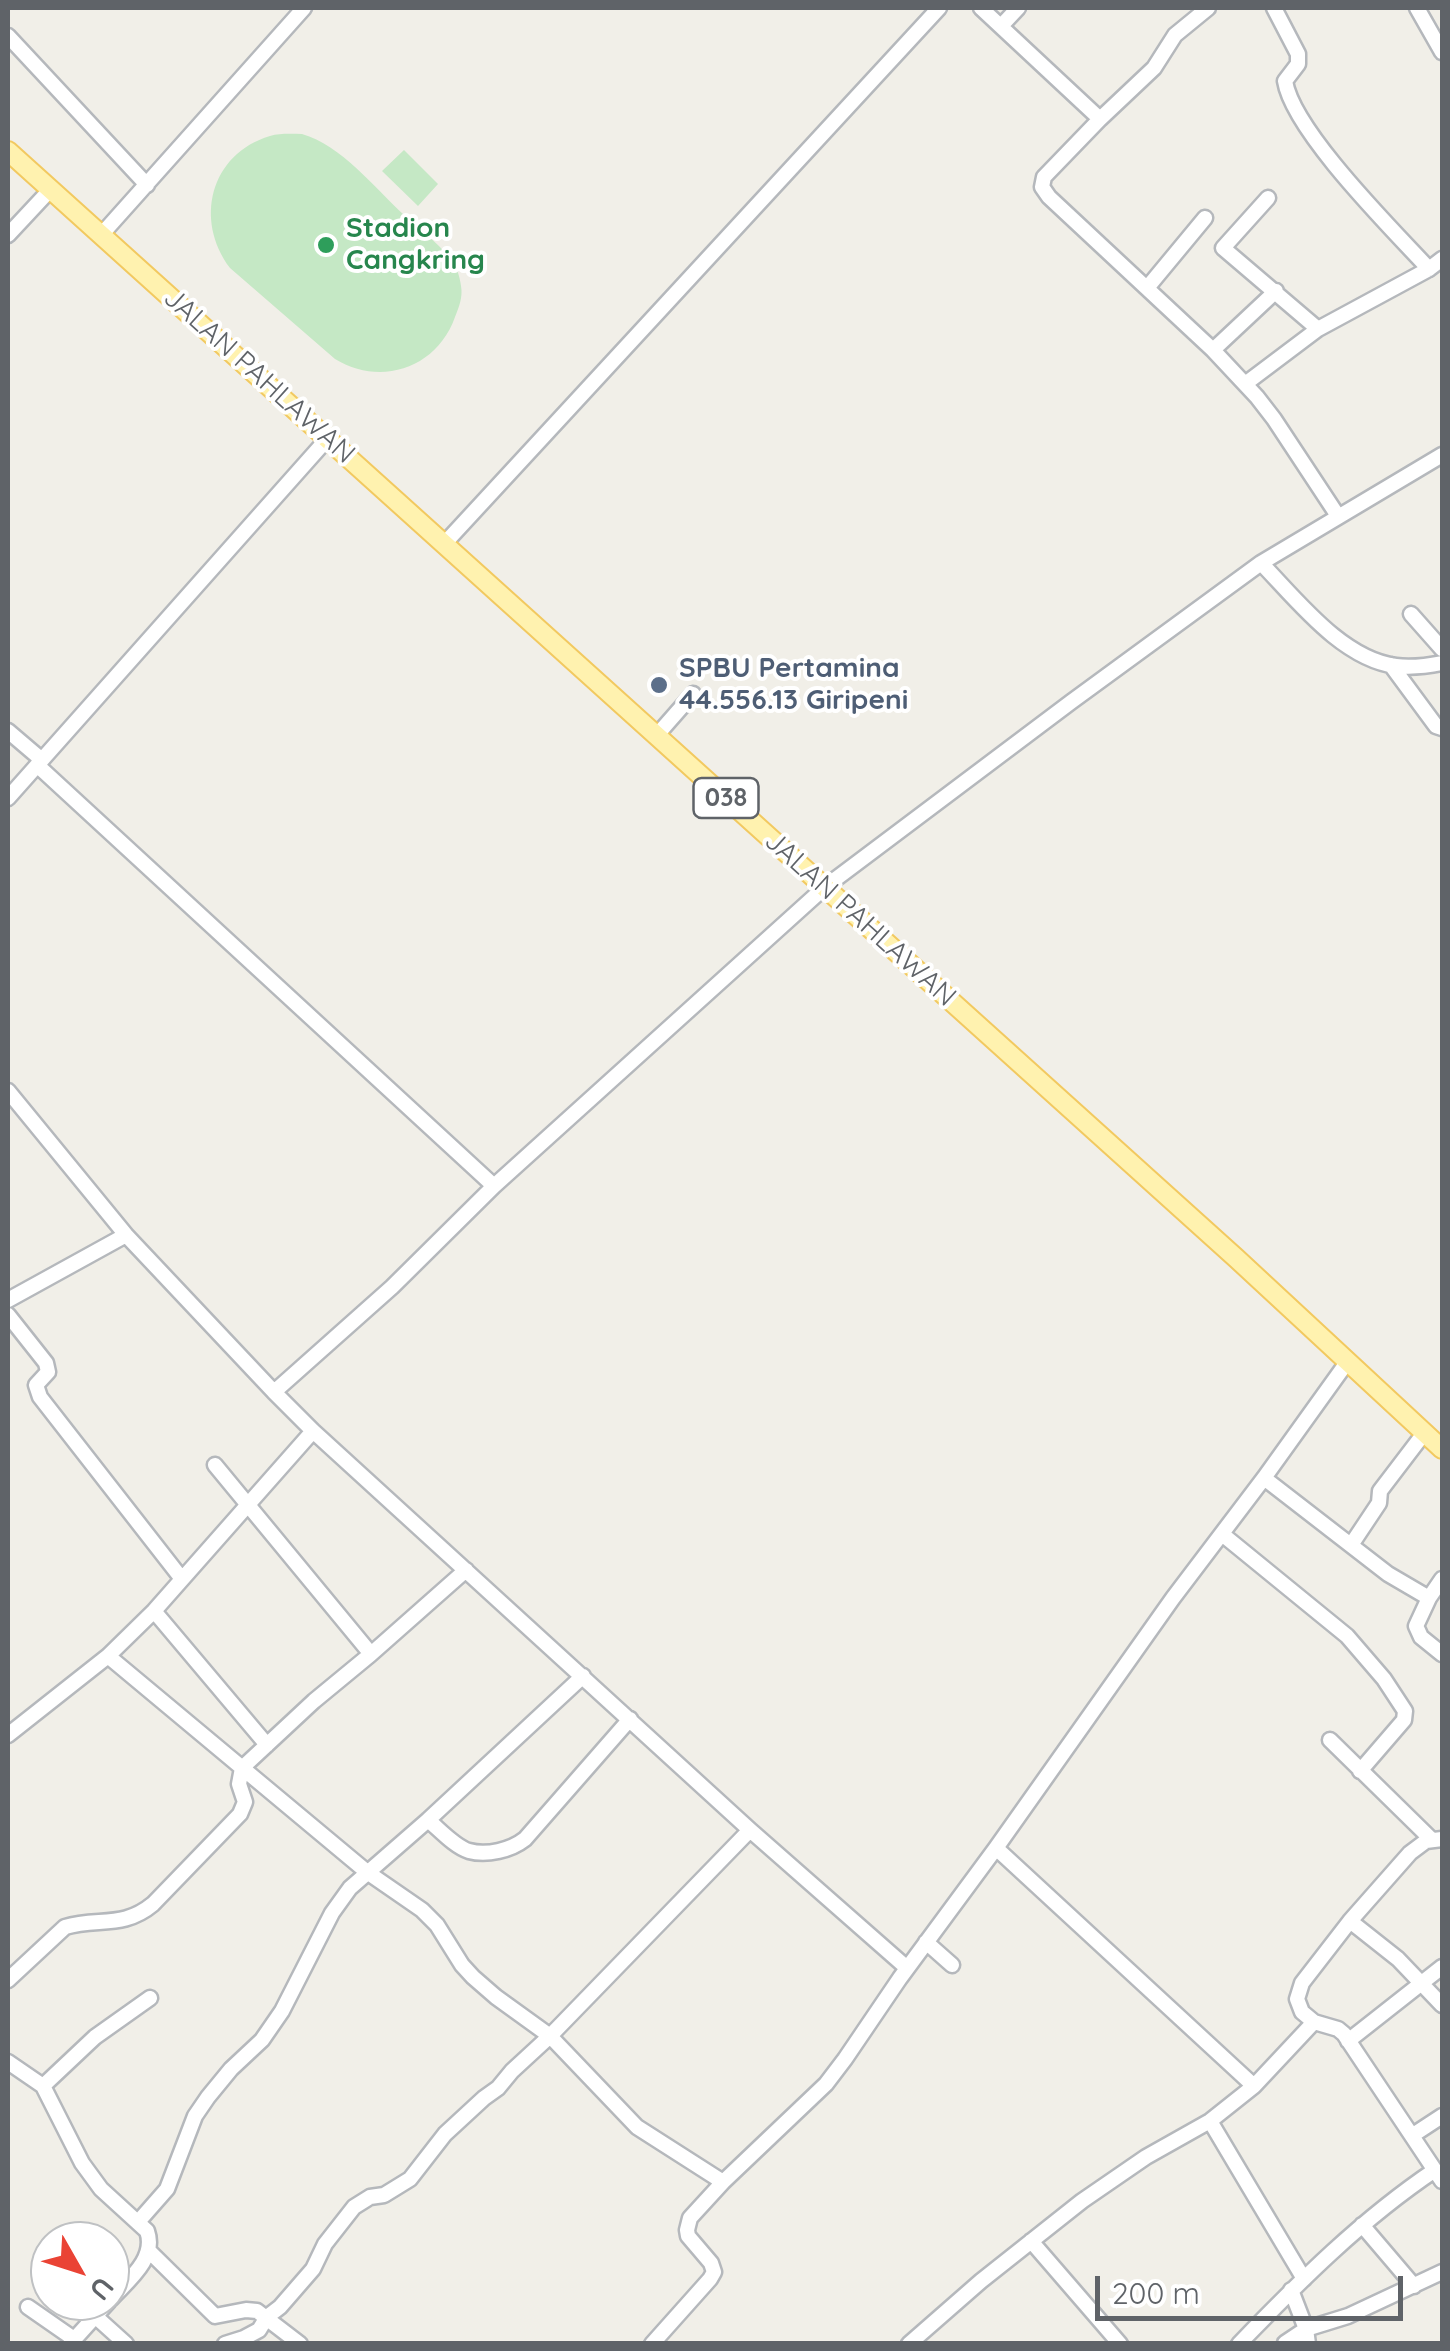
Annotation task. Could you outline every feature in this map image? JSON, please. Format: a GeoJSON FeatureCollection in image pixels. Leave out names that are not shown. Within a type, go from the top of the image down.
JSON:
{"type":"FeatureCollection","features":[{"type":"Feature","properties":{"kind":"main road","name":"JALAN PAHLAWAN"},"geometry":{"type":"LineString","coordinates":[[8,150],[1442,1448]]}},
{"type":"Feature","properties":{"kind":"street"},"geometry":{"type":"LineString","coordinates":[[102,234],[304,8]]}},
{"type":"Feature","properties":{"kind":"street"},"geometry":{"type":"LineString","coordinates":[[445,543],[938,8]]}},
{"type":"Feature","properties":{"kind":"street"},"geometry":{"type":"LineString","coordinates":[[982,8],[1100,119]]}},
{"type":"Feature","properties":{"kind":"street"},"geometry":{"type":"LineString","coordinates":[[1002,25],[1018,8]]}},
{"type":"Feature","properties":{"kind":"street"},"geometry":{"type":"LineString","coordinates":[[1208,8],[1175,35],[1154,68],[1044,177],[1042,187],[1245,384],[1274,419],[1338,516]]}},
{"type":"Feature","properties":{"kind":"street"},"geometry":{"type":"LineString","coordinates":[[1274,8],[1298,54],[1298,64],[1285,81],[1305,123],[1359,193],[1430,269]]}},
{"type":"Feature","properties":{"kind":"street"},"geometry":{"type":"LineString","coordinates":[[1417,8],[1442,52]]}},
{"type":"Feature","properties":{"kind":"street"},"geometry":{"type":"LineString","coordinates":[[8,36],[148,185]]}},
{"type":"Feature","properties":{"kind":"street"},"geometry":{"type":"LineString","coordinates":[[8,235],[50,190]]}},
{"type":"Feature","properties":{"kind":"street"},"geometry":{"type":"LineString","coordinates":[[1268,198],[1224,248],[1318,328]]}},
{"type":"Feature","properties":{"kind":"street"},"geometry":{"type":"LineString","coordinates":[[1147,288],[1205,218]]}},
{"type":"Feature","properties":{"kind":"street"},"geometry":{"type":"LineString","coordinates":[[1245,384],[1318,328],[1442,259]]}},
{"type":"Feature","properties":{"kind":"street"},"geometry":{"type":"LineString","coordinates":[[1213,350],[1276,291]]}},
{"type":"Feature","properties":{"kind":"street"},"geometry":{"type":"LineString","coordinates":[[8,798],[328,438]]}},
{"type":"Feature","properties":{"kind":"street"},"geometry":{"type":"LineString","coordinates":[[274,1392],[392,1287],[494,1186],[825,887],[1262,563],[1442,455]]}},
{"type":"Feature","properties":{"kind":"street"},"geometry":{"type":"LineString","coordinates":[[1262,563],[1345,644],[1391,665],[1442,663]]}},
{"type":"Feature","properties":{"kind":"street"},"geometry":{"type":"LineString","coordinates":[[1410,614],[1442,649]]}},
{"type":"Feature","properties":{"kind":"street"},"geometry":{"type":"LineString","coordinates":[[1391,665],[1436,726],[1442,728]]}},
{"type":"Feature","properties":{"kind":"street"},"geometry":{"type":"LineString","coordinates":[[657,735],[693,694]]}},
{"type":"Feature","properties":{"kind":"street"},"geometry":{"type":"LineString","coordinates":[[8,731],[494,1186]]}},
{"type":"Feature","properties":{"kind":"street"},"geometry":{"type":"LineString","coordinates":[[8,1091],[15,1112],[274,1392],[750,1830],[907,1968]]}},
{"type":"Feature","properties":{"kind":"street"},"geometry":{"type":"LineString","coordinates":[[8,1300],[126,1235]]}},
{"type":"Feature","properties":{"kind":"street"},"geometry":{"type":"LineString","coordinates":[[8,1314],[46,1363],[48,1372],[36,1386],[40,1398],[182,1578]]}},
{"type":"Feature","properties":{"kind":"street"},"geometry":{"type":"LineString","coordinates":[[652,2344],[712,2275],[712,2264],[686,2230],[690,2218],[826,2084],[1348,1361]]}},
{"type":"Feature","properties":{"kind":"street"},"geometry":{"type":"LineString","coordinates":[[8,1735],[108,1656],[154,1611],[314,1431]]}},
{"type":"Feature","properties":{"kind":"street"},"geometry":{"type":"LineString","coordinates":[[1350,1544],[1379,1503],[1383,1488],[1425,1432]]}},
{"type":"Feature","properties":{"kind":"street"},"geometry":{"type":"LineString","coordinates":[[215,1465],[371,1654]]}},
{"type":"Feature","properties":{"kind":"street"},"geometry":{"type":"LineString","coordinates":[[1264,1478],[1388,1574],[1429,1598]]}},
{"type":"Feature","properties":{"kind":"street"},"geometry":{"type":"LineString","coordinates":[[1222,1534],[1347,1636],[1405,1711],[1404,1720],[1360,1771]]}},
{"type":"Feature","properties":{"kind":"street"},"geometry":{"type":"LineString","coordinates":[[8,1980],[65,1927],[116,1922],[134,1917],[153,1904],[240,1814],[245,1802],[239,1784],[242,1768],[466,1570]]}},
{"type":"Feature","properties":{"kind":"street"},"geometry":{"type":"LineString","coordinates":[[1442,1579],[1416,1630],[1442,1654]]}},
{"type":"Feature","properties":{"kind":"street"},"geometry":{"type":"LineString","coordinates":[[154,1611],[267,1745]]}},
{"type":"Feature","properties":{"kind":"street"},"geometry":{"type":"LineString","coordinates":[[108,1656],[367,1872],[422,1910],[473,1977],[550,2036],[638,2127],[723,2182]]}},
{"type":"Feature","properties":{"kind":"street"},"geometry":{"type":"LineString","coordinates":[[138,2222],[167,2189],[195,2116],[231,2068],[262,2040],[282,2011],[332,1912],[350,1888],[583,1676]]}},
{"type":"Feature","properties":{"kind":"street"},"geometry":{"type":"LineString","coordinates":[[428,1820],[466,1851],[514,1848],[630,1720]]}},
{"type":"Feature","properties":{"kind":"street"},"geometry":{"type":"LineString","coordinates":[[1330,1740],[1437,1840]]}},
{"type":"Feature","properties":{"kind":"street"},"geometry":{"type":"LineString","coordinates":[[225,2344],[258,2330],[313,2269],[325,2244],[354,2207],[410,2179],[446,2134],[550,2036],[750,1830]]}},
{"type":"Feature","properties":{"kind":"street"},"geometry":{"type":"LineString","coordinates":[[1239,2344],[1362,2225],[1438,2176],[1342,2031],[1314,2022],[1298,2004],[1298,1992],[1350,1921],[1410,1853],[1422,1843],[1437,1840]]}},
{"type":"Feature","properties":{"kind":"street"},"geometry":{"type":"LineString","coordinates":[[996,1848],[1254,2086]]}},
{"type":"Feature","properties":{"kind":"street"},"geometry":{"type":"LineString","coordinates":[[1350,1921],[1398,1958],[1442,2004]]}},
{"type":"Feature","properties":{"kind":"street"},"geometry":{"type":"LineString","coordinates":[[926,1942],[952,1965]]}},
{"type":"Feature","properties":{"kind":"street"},"geometry":{"type":"LineString","coordinates":[[1348,2041],[1442,1967]]}},
{"type":"Feature","properties":{"kind":"street"},"geometry":{"type":"LineString","coordinates":[[44,2086],[96,2037],[150,1998]]}},
{"type":"Feature","properties":{"kind":"street"},"geometry":{"type":"LineString","coordinates":[[909,2344],[1082,2201],[1210,2121],[1254,2086],[1314,2022]]}},
{"type":"Feature","properties":{"kind":"street"},"geometry":{"type":"LineString","coordinates":[[8,2062],[44,2086],[82,2163],[101,2190],[147,2231],[150,2252],[130,2275]]}},
{"type":"Feature","properties":{"kind":"street"},"geometry":{"type":"LineString","coordinates":[[1412,2134],[1442,2116]]}},
{"type":"Feature","properties":{"kind":"street"},"geometry":{"type":"LineString","coordinates":[[1210,2121],[1304,2279]]}},
{"type":"Feature","properties":{"kind":"street"},"geometry":{"type":"LineString","coordinates":[[1362,2225],[1414,2286]]}},
{"type":"Feature","properties":{"kind":"street"},"geometry":{"type":"LineString","coordinates":[[1031,2241],[1120,2344]]}},
{"type":"Feature","properties":{"kind":"street"},"geometry":{"type":"LineString","coordinates":[[150,2252],[215,2316],[257,2311],[300,2344]]}},
{"type":"Feature","properties":{"kind":"street"},"geometry":{"type":"LineString","coordinates":[[1285,2342],[1307,2336],[1442,2272]]}},
{"type":"Feature","properties":{"kind":"street"},"geometry":{"type":"LineString","coordinates":[[1291,2290],[1307,2336]]}},
{"type":"Feature","properties":{"kind":"street"},"geometry":{"type":"LineString","coordinates":[[28,2308],[72,2341],[90,2321]]}},
{"type":"Feature","properties":{"kind":"street"},"geometry":{"type":"LineString","coordinates":[[101,2321],[126,2344]]}},
{"type":"Feature","properties":{"kind":"green space","name":"Stadion Cangkring"},"geometry":{"type":"Polygon","coordinates":[[[302,134],[344,157],[439,246],[459,275],[461,298],[447,335],[435,349],[406,368],[371,371],[335,359],[230,268],[219,249],[211,210],[221,173],[233,157],[250,145],[274,135],[302,134]]]}},
{"type":"Feature","properties":{"kind":"green space"},"geometry":{"type":"Polygon","coordinates":[[[404,150],[438,184],[418,206],[382,171],[404,150]]]}},
{"type":"Feature","properties":{"kind":"place","name":"Stadion Cangkring"},"geometry":{"type":"Point","coordinates":[326,245]}},
{"type":"Feature","properties":{"kind":"place","name":"SPBU Pertamina 44.556.13 Giripeni"},"geometry":{"type":"Point","coordinates":[659,685]}}]}
